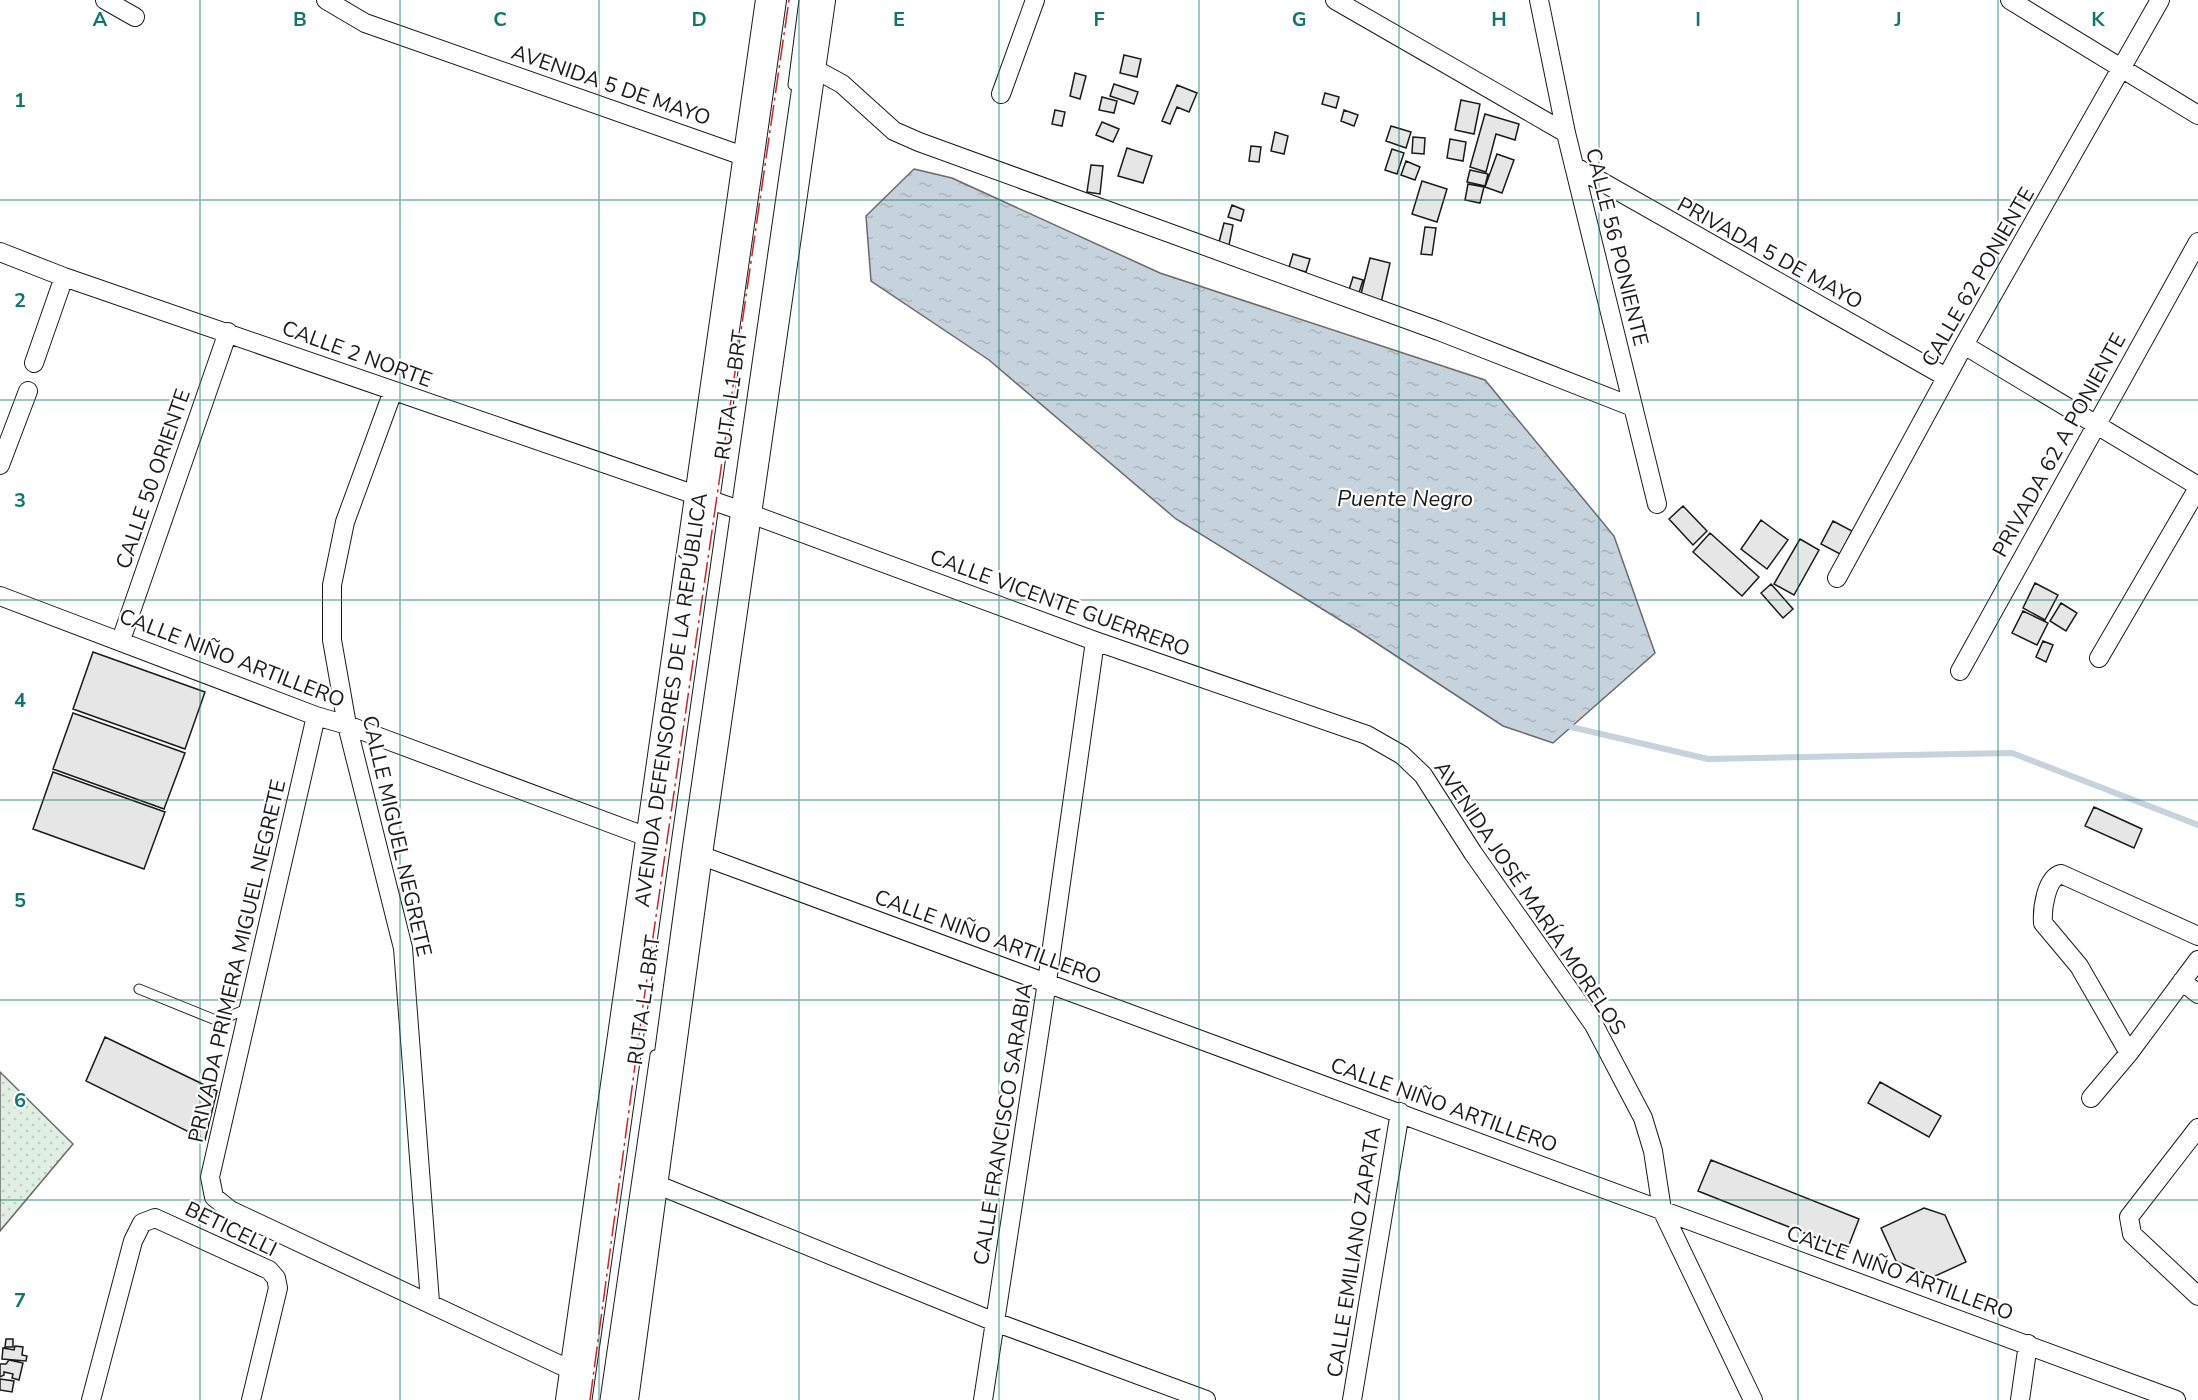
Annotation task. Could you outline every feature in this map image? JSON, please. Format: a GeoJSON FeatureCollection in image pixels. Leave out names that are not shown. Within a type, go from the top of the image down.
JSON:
{"type":"FeatureCollection","features":[{"type":"Feature","properties":{"kind":"main road","name":"AVENIDA DEFENSORES DE LA REPÚBLICA"},"geometry":{"type":"LineString","coordinates":[[573,1386],[651,838],[708,499],[749,158],[771,0]]}},
{"type":"Feature","properties":{"kind":"main road"},"geometry":{"type":"LineString","coordinates":[[621,1399],[653,1183],[697,854],[737,510],[811,67],[820,0]]}},
{"type":"Feature","properties":{"kind":"street"},"geometry":{"type":"LineString","coordinates":[[105,0],[135,17]]}},
{"type":"Feature","properties":{"kind":"street","name":"AVENIDA 5 DE MAYO"},"geometry":{"type":"LineString","coordinates":[[326,0],[365,23],[749,158]]}},
{"type":"Feature","properties":{"kind":"street"},"geometry":{"type":"LineString","coordinates":[[1001,94],[1035,0]]}},
{"type":"Feature","properties":{"kind":"street"},"geometry":{"type":"LineString","coordinates":[[1335,0],[1566,133]]}},
{"type":"Feature","properties":{"kind":"street","name":"CALLE 56 PONIENTE"},"geometry":{"type":"LineString","coordinates":[[1539,0],[1566,133],[1657,504]]}},
{"type":"Feature","properties":{"kind":"street"},"geometry":{"type":"LineString","coordinates":[[2010,0],[2198,115]]}},
{"type":"Feature","properties":{"kind":"street","name":"CALLE 62 PONIENTE"},"geometry":{"type":"LineString","coordinates":[[1837,578],[1946,377],[2160,0]]}},
{"type":"Feature","properties":{"kind":"street"},"geometry":{"type":"LineString","coordinates":[[811,67],[842,84],[894,131],[919,142],[1428,327],[1634,407]]}},
{"type":"Feature","properties":{"kind":"street","name":"PRIVADA 5 DE MAYO"},"geometry":{"type":"LineString","coordinates":[[1574,166],[1946,377]]}},
{"type":"Feature","properties":{"kind":"street","name":"PRIVADA 62 A PONIENTE"},"geometry":{"type":"LineString","coordinates":[[1960,671],[2198,242]]}},
{"type":"Feature","properties":{"kind":"street","name":"CALLE 2 NORTE"},"geometry":{"type":"LineString","coordinates":[[0,252],[64,277],[708,499]]}},
{"type":"Feature","properties":{"kind":"street"},"geometry":{"type":"LineString","coordinates":[[34,363],[64,277]]}},
{"type":"Feature","properties":{"kind":"street","name":"CALLE 50 ORIENTE"},"geometry":{"type":"LineString","coordinates":[[121,640],[228,332]]}},
{"type":"Feature","properties":{"kind":"street"},"geometry":{"type":"LineString","coordinates":[[1964,345],[2198,487],[2099,658]]}},
{"type":"Feature","properties":{"kind":"street"},"geometry":{"type":"LineString","coordinates":[[0,465],[28,391]]}},
{"type":"Feature","properties":{"kind":"street","name":"CALLE MIGUEL NEGRETE"},"geometry":{"type":"LineString","coordinates":[[393,391],[345,522],[332,585],[332,640],[347,725],[403,948],[430,1302]]}},
{"type":"Feature","properties":{"kind":"street","name":"CALLE VICENTE GUERRERO"},"geometry":{"type":"LineString","coordinates":[[708,499],[1095,641],[1367,735],[1402,755]]}},
{"type":"Feature","properties":{"kind":"street","name":"CALLE NIÑO ARTILLERO"},"geometry":{"type":"LineString","coordinates":[[0,596],[121,640],[316,716],[347,725],[651,838]]}},
{"type":"Feature","properties":{"kind":"street","name":"CALLE FRANCISCO SARABIA"},"geometry":{"type":"LineString","coordinates":[[983,1400],[1047,982],[1095,641]]}},
{"type":"Feature","properties":{"kind":"street","name":"PRIVADA PRIMERA MIGUEL NEGRETE"},"geometry":{"type":"LineString","coordinates":[[316,716],[210,1177],[214,1197],[230,1210],[430,1302]]}},
{"type":"Feature","properties":{"kind":"street","name":"AVENIDA JOSÉ MARÍA MORELOS"},"geometry":{"type":"LineString","coordinates":[[1402,755],[1423,775],[1473,853],[1594,1025],[1643,1118],[1653,1151],[1662,1210],[1753,1400]]}},
{"type":"Feature","properties":{"kind":"street","name":"CALLE NIÑO ARTILLERO"},"geometry":{"type":"LineString","coordinates":[[697,854],[2176,1400]]}},
{"type":"Feature","properties":{"kind":"street"},"geometry":{"type":"LineString","coordinates":[[2129,1053],[2079,966],[2043,923],[2050,881],[2061,874],[2198,936]]}},
{"type":"Feature","properties":{"kind":"street"},"geometry":{"type":"LineString","coordinates":[[2091,1098],[2129,1053],[2198,960]]}},
{"type":"Feature","properties":{"kind":"street"},"geometry":{"type":"LineString","coordinates":[[2182,981],[2198,994]]}},
{"type":"Feature","properties":{"kind":"street","name":"CALLE EMILIANO ZAPATA"},"geometry":{"type":"LineString","coordinates":[[1352,1400],[1400,1112]]}},
{"type":"Feature","properties":{"kind":"street"},"geometry":{"type":"LineString","coordinates":[[2198,1128],[2129,1217],[2132,1234],[2198,1296]]}},
{"type":"Feature","properties":{"kind":"street"},"geometry":{"type":"LineString","coordinates":[[653,1183],[996,1322],[1206,1400]]}},
{"type":"Feature","properties":{"kind":"street","name":"BETICELLI"},"geometry":{"type":"LineString","coordinates":[[91,1400],[133,1241],[142,1223],[155,1218],[269,1270],[276,1278],[278,1288],[251,1400]]}},
{"type":"Feature","properties":{"kind":"street"},"geometry":{"type":"LineString","coordinates":[[430,1302],[573,1386]]}},
{"type":"Feature","properties":{"kind":"street"},"geometry":{"type":"LineString","coordinates":[[2020,1400],[2028,1344]]}},
{"type":"Feature","properties":{"kind":"lane","name":"RUTA L1 BRT"},"geometry":{"type":"LineString","coordinates":[[587,1400],[708,499],[783,0]]}},
{"type":"Feature","properties":{"kind":"lane"},"geometry":{"type":"LineString","coordinates":[[791,95],[804,0]]}},
{"type":"Feature","properties":{"kind":"lane"},"geometry":{"type":"LineString","coordinates":[[140,989],[218,1021],[249,1008]]}},
{"type":"Feature","properties":{"kind":"lane","name":"RUTA L1 BRT"},"geometry":{"type":"LineString","coordinates":[[621,1399],[656,1048]]}},
{"type":"Feature","properties":{"kind":"green space"},"geometry":{"type":"Polygon","coordinates":[[[0,1072],[73,1144],[0,1231],[0,1072]]]}},
{"type":"Feature","properties":{"kind":"water","name":"Puente Negro"},"geometry":{"type":"Polygon","coordinates":[[[914,169],[952,178],[1160,273],[1485,380],[1614,536],[1655,653],[1553,743],[1503,726],[1358,631],[1176,519],[989,360],[871,281],[866,216],[914,169]]]}},
{"type":"Feature","properties":{"kind":"building"},"geometry":{"type":"Polygon","coordinates":[[[1124,55],[1141,59],[1137,77],[1120,73],[1124,55]]]}},
{"type":"Feature","properties":{"kind":"building"},"geometry":{"type":"Polygon","coordinates":[[[1075,73],[1086,76],[1080,99],[1070,96],[1075,73]]]}},
{"type":"Feature","properties":{"kind":"building"},"geometry":{"type":"Polygon","coordinates":[[[1114,84],[1138,92],[1134,104],[1110,96],[1114,84]]]}},
{"type":"Feature","properties":{"kind":"building"},"geometry":{"type":"Polygon","coordinates":[[[1177,85],[1197,93],[1189,112],[1177,107],[1170,124],[1162,121],[1177,85]]]}},
{"type":"Feature","properties":{"kind":"building"},"geometry":{"type":"Polygon","coordinates":[[[1325,93],[1339,97],[1336,108],[1322,104],[1325,93]]]}},
{"type":"Feature","properties":{"kind":"building"},"geometry":{"type":"Polygon","coordinates":[[[1102,97],[1117,101],[1114,113],[1099,110],[1102,97]]]}},
{"type":"Feature","properties":{"kind":"building"},"geometry":{"type":"Polygon","coordinates":[[[1461,100],[1480,104],[1474,134],[1455,130],[1461,100]]]}},
{"type":"Feature","properties":{"kind":"building"},"geometry":{"type":"Polygon","coordinates":[[[1055,110],[1065,112],[1062,126],[1052,124],[1055,110]]]}},
{"type":"Feature","properties":{"kind":"building"},"geometry":{"type":"Polygon","coordinates":[[[1344,110],[1358,115],[1354,126],[1341,121],[1344,110]]]}},
{"type":"Feature","properties":{"kind":"building"},"geometry":{"type":"Polygon","coordinates":[[[1485,114],[1519,124],[1515,140],[1496,134],[1486,172],[1470,167],[1485,114]]]}},
{"type":"Feature","properties":{"kind":"building"},"geometry":{"type":"Polygon","coordinates":[[[1102,122],[1119,129],[1113,142],[1096,135],[1102,122]]]}},
{"type":"Feature","properties":{"kind":"building"},"geometry":{"type":"Polygon","coordinates":[[[1391,126],[1411,132],[1406,148],[1386,141],[1391,126]]]}},
{"type":"Feature","properties":{"kind":"building"},"geometry":{"type":"Polygon","coordinates":[[[1275,132],[1288,136],[1284,154],[1271,151],[1275,132]]]}},
{"type":"Feature","properties":{"kind":"building"},"geometry":{"type":"Polygon","coordinates":[[[1413,137],[1425,138],[1424,154],[1412,153],[1413,137]]]}},
{"type":"Feature","properties":{"kind":"building"},"geometry":{"type":"Polygon","coordinates":[[[1450,139],[1466,142],[1463,161],[1447,158],[1450,139]]]}},
{"type":"Feature","properties":{"kind":"building"},"geometry":{"type":"Polygon","coordinates":[[[1251,146],[1261,147],[1259,162],[1249,161],[1251,146]]]}},
{"type":"Feature","properties":{"kind":"building"},"geometry":{"type":"Polygon","coordinates":[[[1127,148],[1152,156],[1143,183],[1118,176],[1127,148]]]}},
{"type":"Feature","properties":{"kind":"building"},"geometry":{"type":"Polygon","coordinates":[[[1392,149],[1404,153],[1397,174],[1385,170],[1392,149]]]}},
{"type":"Feature","properties":{"kind":"building"},"geometry":{"type":"Polygon","coordinates":[[[1497,154],[1514,160],[1502,193],[1485,187],[1497,154]]]}},
{"type":"Feature","properties":{"kind":"building"},"geometry":{"type":"Polygon","coordinates":[[[1406,161],[1420,167],[1415,180],[1401,175],[1406,161]]]}},
{"type":"Feature","properties":{"kind":"building"},"geometry":{"type":"Polygon","coordinates":[[[1091,165],[1103,166],[1100,194],[1087,192],[1091,165]]]}},
{"type":"Feature","properties":{"kind":"building"},"geometry":{"type":"Polygon","coordinates":[[[1470,170],[1488,174],[1485,186],[1467,182],[1470,170]]]}},
{"type":"Feature","properties":{"kind":"building"},"geometry":{"type":"Polygon","coordinates":[[[1422,181],[1447,189],[1437,222],[1412,214],[1422,181]]]}},
{"type":"Feature","properties":{"kind":"building"},"geometry":{"type":"Polygon","coordinates":[[[1468,184],[1484,187],[1480,203],[1465,200],[1468,184]]]}},
{"type":"Feature","properties":{"kind":"building"},"geometry":{"type":"Polygon","coordinates":[[[1232,205],[1244,210],[1241,221],[1228,217],[1232,205]]]}},
{"type":"Feature","properties":{"kind":"building"},"geometry":{"type":"Polygon","coordinates":[[[1224,223],[1233,225],[1229,245],[1219,242],[1224,223]]]}},
{"type":"Feature","properties":{"kind":"building"},"geometry":{"type":"Polygon","coordinates":[[[1425,227],[1436,228],[1432,255],[1421,254],[1425,227]]]}},
{"type":"Feature","properties":{"kind":"building"},"geometry":{"type":"Polygon","coordinates":[[[1293,254],[1310,259],[1306,272],[1289,267],[1293,254]]]}},
{"type":"Feature","properties":{"kind":"building"},"geometry":{"type":"Polygon","coordinates":[[[1370,258],[1390,263],[1381,303],[1360,298],[1370,258]]]}},
{"type":"Feature","properties":{"kind":"building"},"geometry":{"type":"Polygon","coordinates":[[[1353,277],[1363,280],[1358,296],[1348,293],[1353,277]]]}},
{"type":"Feature","properties":{"kind":"building"},"geometry":{"type":"Polygon","coordinates":[[[1683,506],[1707,531],[1693,545],[1669,519],[1683,506]]]}},
{"type":"Feature","properties":{"kind":"building"},"geometry":{"type":"Polygon","coordinates":[[[1761,520],[1788,540],[1767,569],[1741,549],[1761,520]]]}},
{"type":"Feature","properties":{"kind":"building"},"geometry":{"type":"Polygon","coordinates":[[[1833,521],[1852,531],[1840,554],[1821,544],[1833,521]]]}},
{"type":"Feature","properties":{"kind":"building"},"geometry":{"type":"Polygon","coordinates":[[[1710,533],[1759,577],[1742,596],[1693,552],[1710,533]]]}},
{"type":"Feature","properties":{"kind":"building"},"geometry":{"type":"Polygon","coordinates":[[[1800,539],[1819,550],[1794,595],[1774,584],[1800,539]]]}},
{"type":"Feature","properties":{"kind":"building"},"geometry":{"type":"Polygon","coordinates":[[[2035,583],[2058,595],[2045,620],[2023,608],[2035,583]]]}},
{"type":"Feature","properties":{"kind":"building"},"geometry":{"type":"Polygon","coordinates":[[[1771,584],[1793,609],[1783,618],[1761,593],[1771,584]]]}},
{"type":"Feature","properties":{"kind":"building"},"geometry":{"type":"Polygon","coordinates":[[[2061,603],[2077,613],[2066,631],[2050,621],[2061,603]]]}},
{"type":"Feature","properties":{"kind":"building"},"geometry":{"type":"Polygon","coordinates":[[[2023,611],[2048,623],[2037,645],[2012,633],[2023,611]]]}},
{"type":"Feature","properties":{"kind":"building"},"geometry":{"type":"Polygon","coordinates":[[[2043,641],[2053,645],[2046,662],[2036,657],[2043,641]]]}},
{"type":"Feature","properties":{"kind":"building"},"geometry":{"type":"Polygon","coordinates":[[[93,652],[205,692],[185,749],[73,709],[93,652]]]}},
{"type":"Feature","properties":{"kind":"building"},"geometry":{"type":"Polygon","coordinates":[[[73,713],[185,753],[164,809],[53,769],[73,713]]]}},
{"type":"Feature","properties":{"kind":"building"},"geometry":{"type":"Polygon","coordinates":[[[53,772],[165,812],[144,869],[33,829],[53,772]]]}},
{"type":"Feature","properties":{"kind":"building"},"geometry":{"type":"Polygon","coordinates":[[[2094,807],[2142,829],[2134,848],[2085,826],[2094,807]]]}},
{"type":"Feature","properties":{"kind":"building"},"geometry":{"type":"Polygon","coordinates":[[[105,1037],[217,1091],[205,1140],[86,1081],[105,1037]]]}},
{"type":"Feature","properties":{"kind":"building"},"geometry":{"type":"Polygon","coordinates":[[[1880,1082],[1941,1116],[1929,1137],[1868,1103],[1880,1082]]]}},
{"type":"Feature","properties":{"kind":"building"},"geometry":{"type":"Polygon","coordinates":[[[1711,1160],[1859,1219],[1847,1250],[1698,1191],[1711,1160]]]}},
{"type":"Feature","properties":{"kind":"building"},"geometry":{"type":"Polygon","coordinates":[[[1924,1208],[1945,1215],[1966,1262],[1933,1277],[1896,1261],[1881,1228],[1924,1208]]]}},
{"type":"Feature","properties":{"kind":"building"},"geometry":{"type":"Polygon","coordinates":[[[6,1339],[13,1339],[13,1347],[5,1347],[6,1339]]]}},
{"type":"Feature","properties":{"kind":"building"},"geometry":{"type":"Polygon","coordinates":[[[15,1346],[23,1347],[22,1355],[27,1356],[26,1361],[2,1359],[3,1348],[14,1350],[15,1346]]]}},
{"type":"Feature","properties":{"kind":"building"},"geometry":{"type":"Polygon","coordinates":[[[9,1360],[23,1363],[19,1380],[12,1378],[13,1374],[4,1372],[4,1375],[0,1377],[0,1364],[6,1364],[9,1360]]]}},
{"type":"Feature","properties":{"kind":"building"},"geometry":{"type":"Polygon","coordinates":[[[0,1379],[14,1381],[12,1392],[0,1390],[0,1379]]]}},
{"type":"Feature","properties":{"kind":"waterway"},"geometry":{"type":"LineString","coordinates":[[1566,723],[1571,727],[1708,759],[2012,753],[2198,825]]}},
{"type":"Feature","properties":{"kind":"power"},"geometry":{"type":"LineString","coordinates":[[590,1400],[643,1006],[789,0]]}}]}
